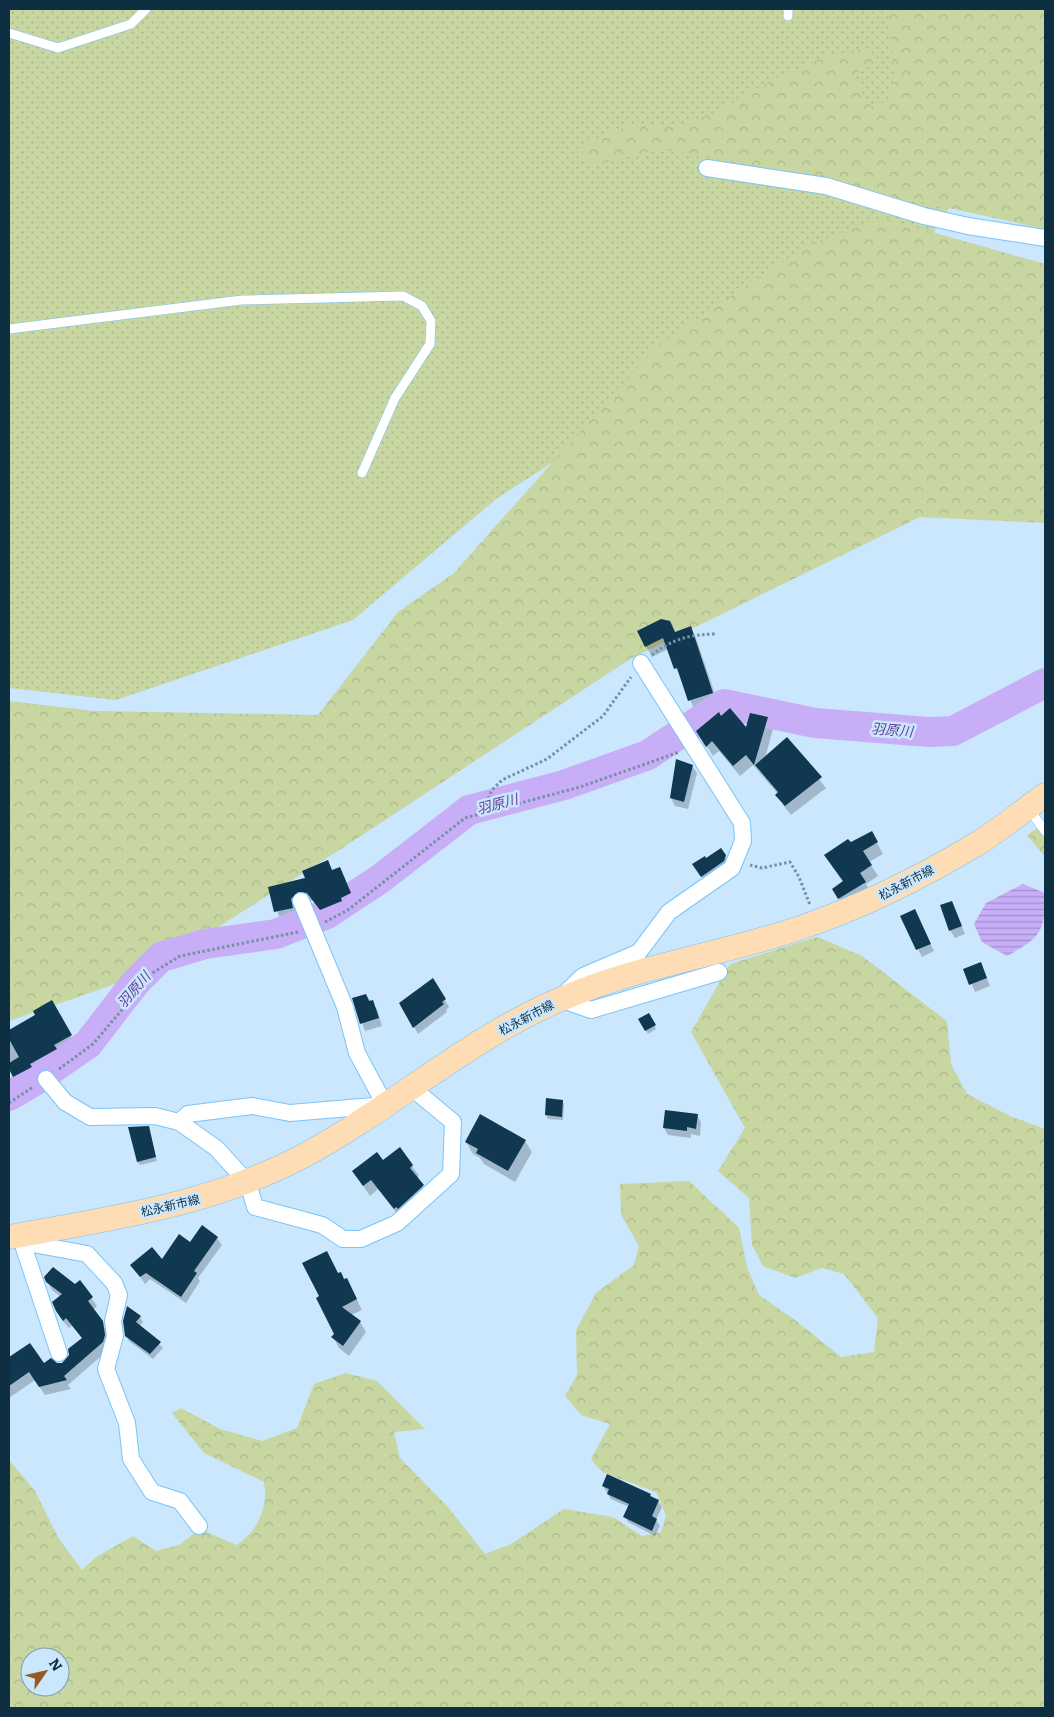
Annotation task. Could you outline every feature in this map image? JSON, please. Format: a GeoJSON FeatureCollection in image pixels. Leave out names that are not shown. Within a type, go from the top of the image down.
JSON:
{"type":"FeatureCollection","features":[{"type":"Feature","properties":{"kind":"main road","name":"松永新市線"},"geometry":{"type":"LineString","coordinates":[[17,1235],[162,1208],[248,1183],[307,1154],[512,1023],[559,999],[615,980],[816,922],[861,906],[968,849],[1036,801]]}},
{"type":"Feature","properties":{"kind":"street"},"geometry":{"type":"LineString","coordinates":[[707,168],[826,186],[878,204],[932,218],[1045,238]]}},
{"type":"Feature","properties":{"kind":"street"},"geometry":{"type":"LineString","coordinates":[[641,663],[742,823],[743,841],[732,868],[669,912],[638,952],[583,976],[559,999],[591,1010],[719,972]]}},
{"type":"Feature","properties":{"kind":"street"},"geometry":{"type":"LineString","coordinates":[[179,1122],[188,1114],[252,1106],[290,1113],[385,1105],[357,1053],[345,1007],[311,929],[302,901]]}},
{"type":"Feature","properties":{"kind":"street"},"geometry":{"type":"LineString","coordinates":[[46,1079],[65,1102],[90,1118],[155,1116],[179,1122],[216,1148],[248,1183],[254,1207],[322,1225],[343,1239],[361,1239],[397,1222],[448,1179],[451,1174],[453,1122],[412,1088]]}},
{"type":"Feature","properties":{"kind":"street"},"geometry":{"type":"LineString","coordinates":[[17,1235],[24,1248],[59,1354]]}},
{"type":"Feature","properties":{"kind":"street"},"geometry":{"type":"LineString","coordinates":[[17,1235],[38,1245],[87,1254],[114,1283],[119,1295],[113,1321],[115,1336],[106,1369],[128,1423],[131,1459],[152,1492],[180,1501],[199,1526]]}},
{"type":"Feature","properties":{"kind":"lane"},"geometry":{"type":"LineString","coordinates":[[9,33],[58,48],[131,24],[146,9]]}},
{"type":"Feature","properties":{"kind":"lane"},"geometry":{"type":"LineString","coordinates":[[9,328],[242,300],[404,296],[422,306],[432,321],[430,344],[395,398],[362,473]]}},
{"type":"Feature","properties":{"kind":"lane"},"geometry":{"type":"LineString","coordinates":[[1036,801],[1045,831]]}},
{"type":"Feature","properties":{"kind":"path"},"geometry":{"type":"LineString","coordinates":[[482,813],[492,790],[502,780],[547,759],[603,716],[641,663],[666,644],[694,634],[717,634]]}},
{"type":"Feature","properties":{"kind":"path"},"geometry":{"type":"LineString","coordinates":[[9,1102],[46,1079],[93,1044],[154,972],[180,956],[311,929],[348,910],[465,818],[580,787],[694,747]]}},
{"type":"Feature","properties":{"kind":"path"},"geometry":{"type":"LineString","coordinates":[[740,851],[749,864],[762,868],[790,862],[799,877],[816,922]]}},
{"type":"Feature","properties":{"kind":"green space"},"geometry":{"type":"Polygon","coordinates":[[[9,9],[970,9],[1028,85],[904,278],[677,382],[496,499],[353,620],[116,700],[9,688],[9,9]]]}},
{"type":"Feature","properties":{"kind":"green space"},"geometry":{"type":"Polygon","coordinates":[[[857,9],[1045,9],[1045,229],[724,159],[659,149],[589,167],[579,146],[625,127],[685,124],[720,110],[773,80],[827,56],[871,47],[874,62],[851,76],[871,106],[887,101],[895,84],[889,13],[857,9]]]}},
{"type":"Feature","properties":{"kind":"green space"},"geometry":{"type":"Polygon","coordinates":[[[882,218],[1045,264],[1045,523],[920,517],[630,659],[344,847],[144,974],[9,1021],[9,701],[95,711],[318,715],[398,612],[454,573],[657,345],[808,245],[882,218]]]}},
{"type":"Feature","properties":{"kind":"green space"},"geometry":{"type":"Polygon","coordinates":[[[1045,822],[1045,857],[1027,835],[1045,822]]]}},
{"type":"Feature","properties":{"kind":"green space"},"geometry":{"type":"Polygon","coordinates":[[[817,937],[862,956],[947,1021],[951,1064],[967,1094],[1010,1116],[1045,1129],[1045,1708],[9,1708],[9,1460],[35,1491],[59,1539],[82,1570],[96,1557],[133,1536],[156,1551],[179,1545],[200,1529],[236,1545],[250,1533],[260,1518],[265,1500],[264,1482],[204,1453],[172,1413],[181,1408],[220,1429],[262,1441],[297,1428],[314,1384],[346,1373],[377,1381],[425,1429],[394,1432],[400,1458],[448,1507],[485,1554],[511,1544],[564,1509],[613,1517],[642,1536],[661,1532],[666,1515],[656,1492],[602,1472],[591,1459],[610,1424],[581,1415],[565,1396],[577,1375],[576,1330],[596,1293],[634,1265],[639,1246],[621,1215],[620,1184],[689,1181],[739,1228],[747,1267],[759,1295],[795,1320],[841,1357],[874,1352],[878,1318],[844,1274],[822,1268],[795,1278],[763,1266],[752,1245],[749,1198],[718,1171],[745,1128],[691,1032],[730,964],[817,937]]]}},
{"type":"Feature","properties":{"kind":"shaded area"},"geometry":{"type":"Polygon","coordinates":[[[1023,884],[1045,893],[1044,917],[1039,932],[1034,938],[1007,956],[982,942],[974,924],[986,903],[1023,884]]]}},
{"type":"Feature","properties":{"kind":"building"},"geometry":{"type":"Polygon","coordinates":[[[661,619],[670,621],[675,632],[691,626],[713,693],[688,701],[677,668],[674,669],[663,638],[645,647],[637,631],[661,619]]]}},
{"type":"Feature","properties":{"kind":"building"},"geometry":{"type":"Polygon","coordinates":[[[730,708],[746,727],[750,713],[768,717],[754,765],[746,755],[733,766],[712,741],[706,747],[696,731],[719,712],[721,716],[730,708]]]}},
{"type":"Feature","properties":{"kind":"building"},"geometry":{"type":"Polygon","coordinates":[[[787,737],[822,777],[785,806],[775,795],[778,792],[755,765],[787,737]]]}},
{"type":"Feature","properties":{"kind":"building"},"geometry":{"type":"Polygon","coordinates":[[[676,759],[693,765],[684,802],[670,798],[676,759]]]}},
{"type":"Feature","properties":{"kind":"building"},"geometry":{"type":"Polygon","coordinates":[[[872,831],[878,842],[863,851],[872,865],[860,873],[866,882],[838,899],[832,889],[843,881],[824,855],[848,839],[851,842],[872,831]]]}},
{"type":"Feature","properties":{"kind":"building"},"geometry":{"type":"Polygon","coordinates":[[[721,848],[726,855],[724,861],[701,877],[692,864],[705,856],[706,858],[721,848]]]}},
{"type":"Feature","properties":{"kind":"building"},"geometry":{"type":"Polygon","coordinates":[[[328,860],[332,870],[340,867],[351,893],[341,898],[342,901],[320,910],[307,893],[298,892],[291,899],[293,908],[274,912],[268,887],[305,878],[302,871],[328,860]]]}},
{"type":"Feature","properties":{"kind":"building"},"geometry":{"type":"Polygon","coordinates":[[[952,901],[962,926],[949,931],[940,905],[952,901]]]}},
{"type":"Feature","properties":{"kind":"building"},"geometry":{"type":"Polygon","coordinates":[[[915,909],[931,944],[916,950],[900,916],[915,909]]]}},
{"type":"Feature","properties":{"kind":"building"},"geometry":{"type":"Polygon","coordinates":[[[981,962],[987,978],[969,985],[963,969],[981,962]]]}},
{"type":"Feature","properties":{"kind":"building"},"geometry":{"type":"Polygon","coordinates":[[[433,978],[446,999],[442,1002],[444,1004],[413,1028],[399,1003],[433,978]]]}},
{"type":"Feature","properties":{"kind":"building"},"geometry":{"type":"Polygon","coordinates":[[[366,994],[369,1001],[373,1000],[379,1018],[360,1024],[352,998],[366,994]]]}},
{"type":"Feature","properties":{"kind":"building"},"geometry":{"type":"Polygon","coordinates":[[[52,1000],[72,1035],[54,1045],[57,1049],[30,1064],[32,1067],[13,1077],[9,1069],[9,1063],[19,1057],[9,1039],[9,1030],[35,1015],[33,1011],[52,1000]]]}},
{"type":"Feature","properties":{"kind":"building"},"geometry":{"type":"Polygon","coordinates":[[[649,1013],[656,1025],[645,1031],[638,1019],[649,1013]]]}},
{"type":"Feature","properties":{"kind":"building"},"geometry":{"type":"Polygon","coordinates":[[[546,1098],[563,1100],[562,1117],[545,1115],[546,1098]]]}},
{"type":"Feature","properties":{"kind":"building"},"geometry":{"type":"Polygon","coordinates":[[[665,1110],[698,1114],[696,1129],[687,1127],[687,1131],[663,1128],[665,1110]]]}},
{"type":"Feature","properties":{"kind":"building"},"geometry":{"type":"Polygon","coordinates":[[[480,1114],[526,1140],[508,1171],[476,1153],[478,1149],[465,1142],[480,1114]]]}},
{"type":"Feature","properties":{"kind":"building"},"geometry":{"type":"Polygon","coordinates":[[[149,1126],[156,1157],[137,1162],[128,1127],[149,1126]]]}},
{"type":"Feature","properties":{"kind":"building"},"geometry":{"type":"Polygon","coordinates":[[[400,1147],[413,1165],[410,1168],[424,1185],[398,1209],[396,1207],[394,1209],[371,1180],[363,1186],[352,1171],[377,1152],[383,1160],[400,1147]]]}},
{"type":"Feature","properties":{"kind":"building"},"geometry":{"type":"Polygon","coordinates":[[[202,1225],[218,1237],[194,1271],[197,1273],[181,1297],[146,1273],[140,1277],[130,1265],[152,1247],[162,1259],[179,1234],[190,1242],[202,1225]]]}},
{"type":"Feature","properties":{"kind":"building"},"geometry":{"type":"Polygon","coordinates":[[[327,1251],[338,1273],[341,1272],[344,1279],[347,1278],[357,1299],[342,1307],[361,1321],[343,1346],[331,1337],[334,1334],[316,1298],[319,1296],[302,1263],[327,1251]]]}},
{"type":"Feature","properties":{"kind":"building"},"geometry":{"type":"Polygon","coordinates":[[[53,1267],[75,1284],[80,1280],[93,1297],[88,1301],[103,1321],[105,1335],[103,1342],[64,1376],[67,1380],[39,1387],[29,1372],[9,1386],[9,1357],[30,1343],[44,1363],[51,1358],[57,1363],[62,1363],[69,1355],[68,1349],[82,1338],[66,1318],[63,1321],[52,1302],[62,1294],[46,1282],[44,1277],[53,1267]]]}},
{"type":"Feature","properties":{"kind":"building"},"geometry":{"type":"Polygon","coordinates":[[[127,1306],[141,1316],[136,1322],[161,1342],[150,1354],[125,1336],[123,1321],[127,1306]]]}},
{"type":"Feature","properties":{"kind":"building"},"geometry":{"type":"Polygon","coordinates":[[[607,1474],[651,1494],[650,1496],[659,1500],[652,1516],[657,1519],[652,1531],[623,1517],[629,1504],[607,1494],[609,1489],[602,1486],[607,1474]]]}},
{"type":"Feature","properties":{"kind":"waterway","name":"羽原川"},"geometry":{"type":"LineString","coordinates":[[9,1096],[88,1044],[135,983],[161,957],[205,944],[276,934],[327,914],[380,879],[469,810],[564,785],[648,755],[724,704],[815,723],[929,732],[953,731],[1045,683]]}}]}
